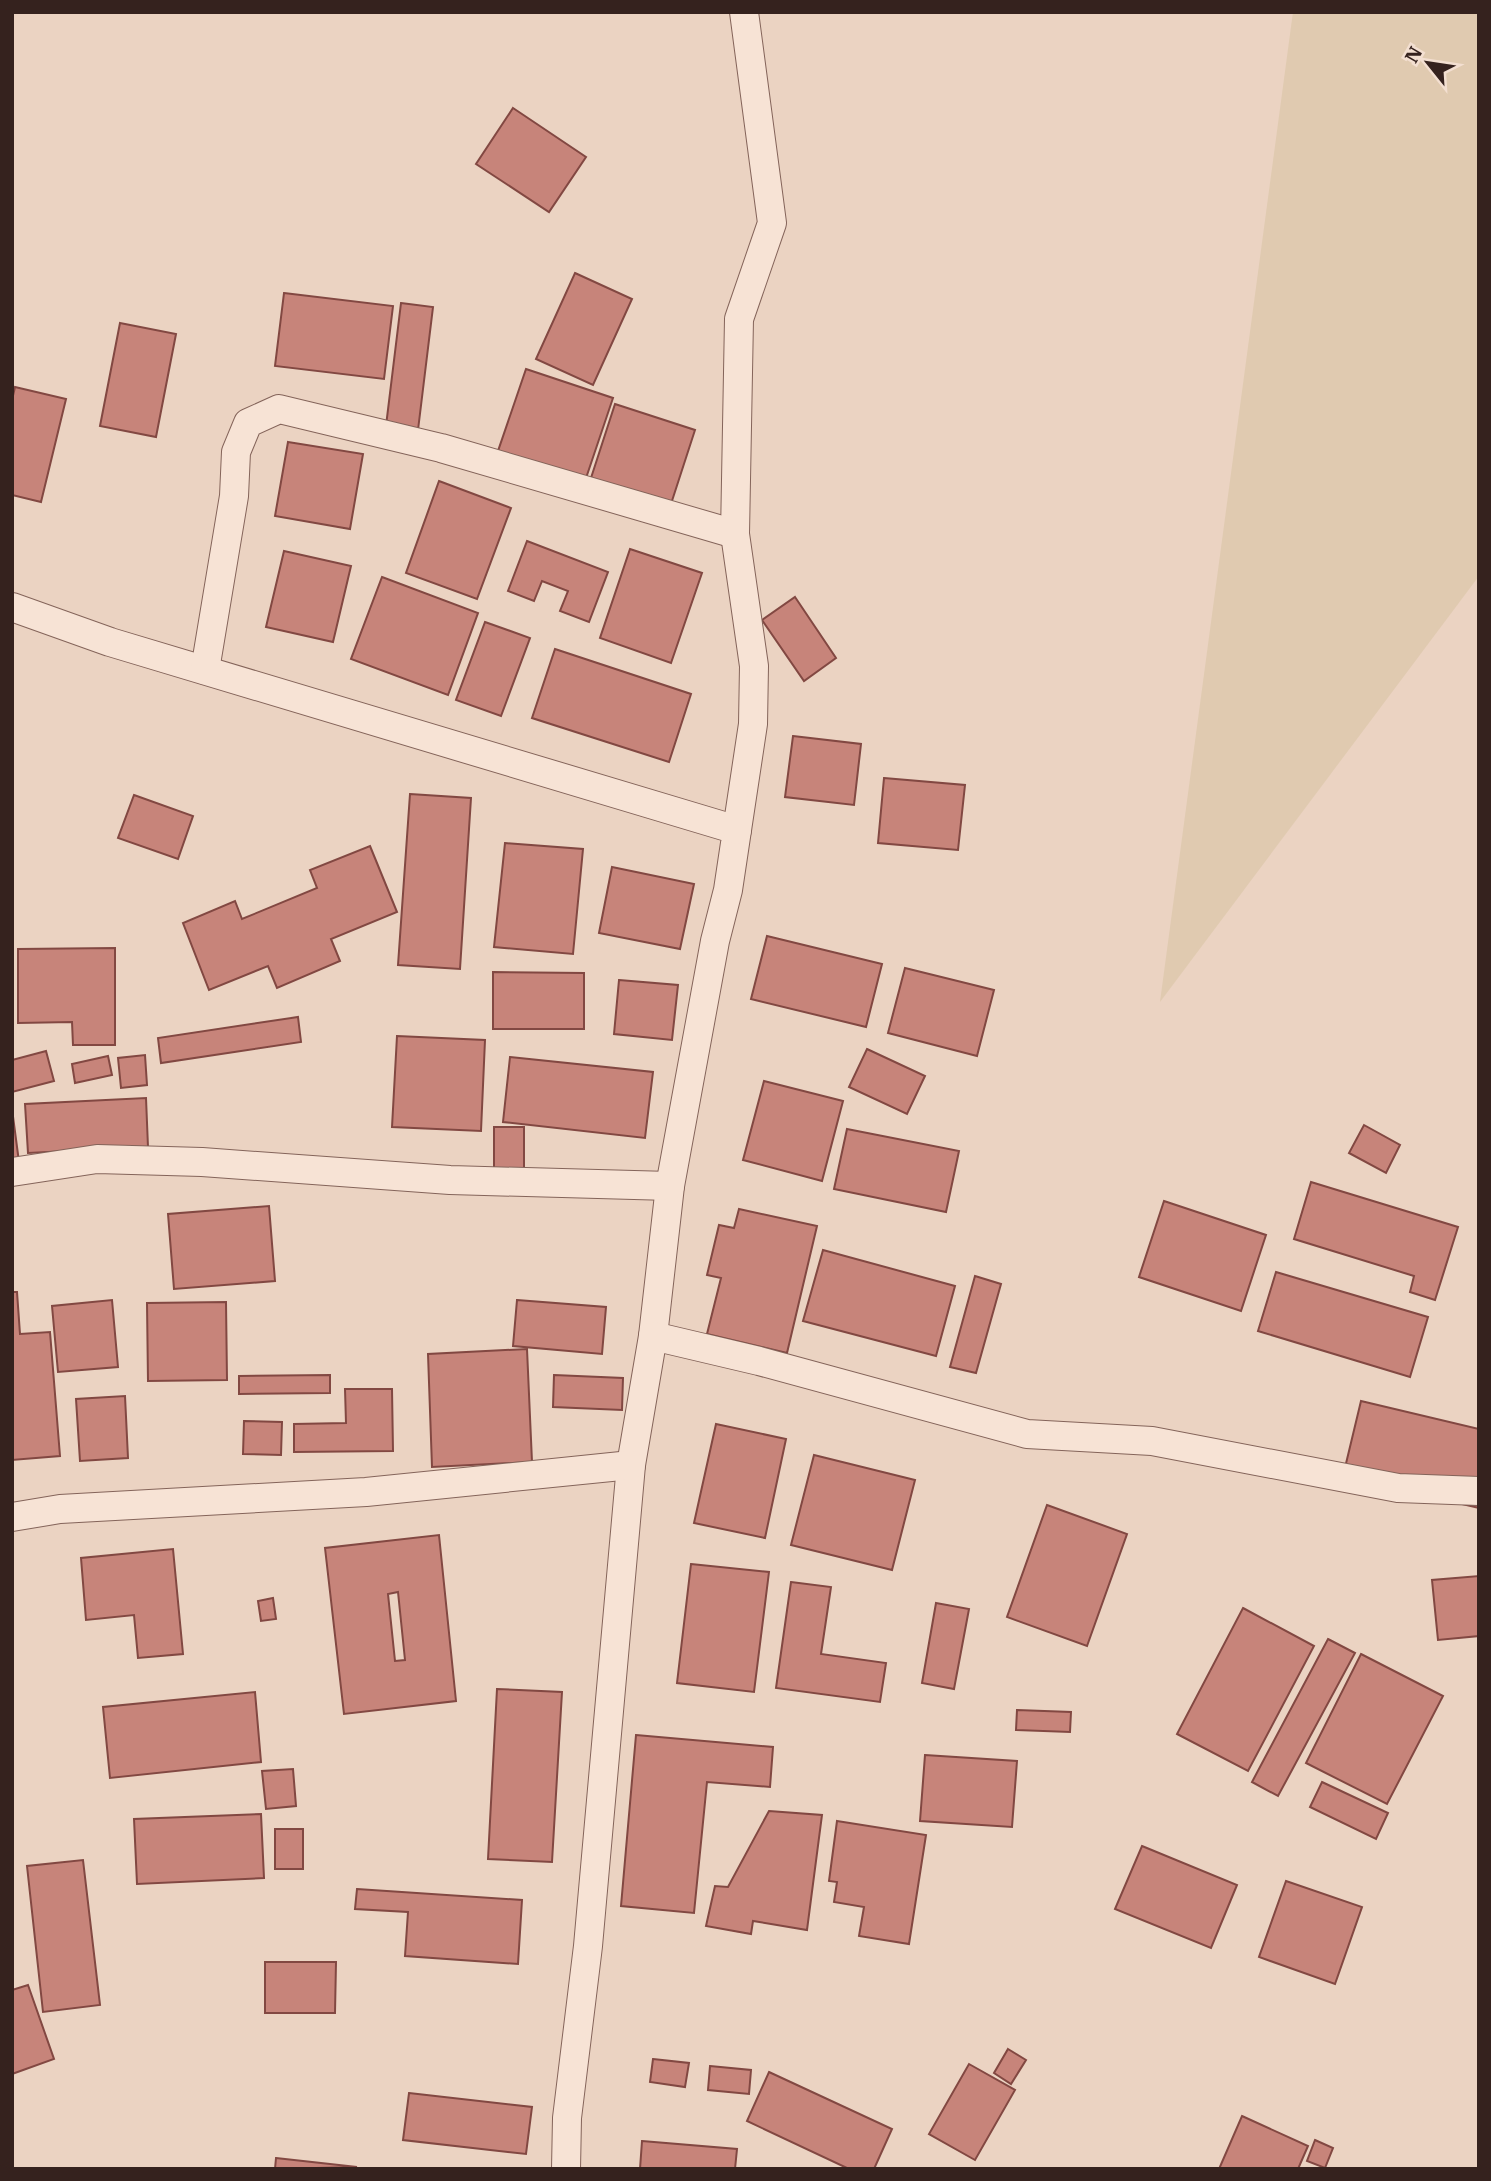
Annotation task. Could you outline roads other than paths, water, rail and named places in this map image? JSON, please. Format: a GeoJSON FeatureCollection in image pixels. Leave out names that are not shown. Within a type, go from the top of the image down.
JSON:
{"type":"FeatureCollection","features":[{"type":"Feature","properties":{"kind":"street"},"geometry":{"type":"LineString","coordinates":[[566,2169],[567,2118],[589,1946],[631,1465],[653,1336],[670,1185],[715,941],[728,890],[753,724],[754,666],[735,534],[739,319],[772,223],[744,12]]}},
{"type":"Feature","properties":{"kind":"street"},"geometry":{"type":"LineString","coordinates":[[205,670],[234,496],[236,453],[248,423],[279,409],[441,448],[735,534]]}},
{"type":"Feature","properties":{"kind":"street"},"geometry":{"type":"LineString","coordinates":[[12,607],[110,642],[737,830]]}},
{"type":"Feature","properties":{"kind":"street"},"geometry":{"type":"LineString","coordinates":[[12,1172],[97,1159],[201,1163],[450,1180],[670,1185]]}},
{"type":"Feature","properties":{"kind":"street"},"geometry":{"type":"LineString","coordinates":[[653,1336],[759,1361],[1027,1434],[1152,1441],[1398,1489],[1479,1491]]}},
{"type":"Feature","properties":{"kind":"street"},"geometry":{"type":"LineString","coordinates":[[12,1517],[60,1509],[366,1492],[631,1465]]}}]}
